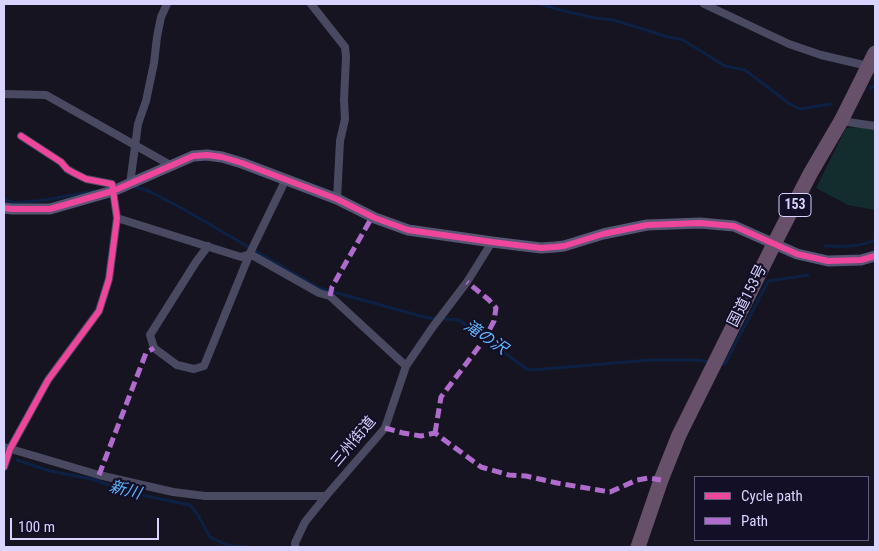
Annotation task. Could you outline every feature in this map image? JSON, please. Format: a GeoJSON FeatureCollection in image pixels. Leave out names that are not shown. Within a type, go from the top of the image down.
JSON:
{"type":"FeatureCollection","features":[{"type":"Feature","properties":{"kind":"highway","name":"国道153号"},"geometry":{"type":"LineString","coordinates":[[638,547],[661,480],[714,363],[810,174],[841,121],[872,60]]}},
{"type":"Feature","properties":{"kind":"street"},"geometry":{"type":"LineString","coordinates":[[130,184],[138,124],[146,101],[161,17],[168,4]]}},
{"type":"Feature","properties":{"kind":"street"},"geometry":{"type":"LineString","coordinates":[[311,4],[345,47],[345,119],[340,141],[337,199]]}},
{"type":"Feature","properties":{"kind":"street"},"geometry":{"type":"LineString","coordinates":[[704,4],[789,44],[821,55],[872,60]]}},
{"type":"Feature","properties":{"kind":"street"},"geometry":{"type":"LineString","coordinates":[[4,94],[46,96],[172,166]]}},
{"type":"Feature","properties":{"kind":"street"},"geometry":{"type":"LineString","coordinates":[[841,121],[875,126]]}},
{"type":"Feature","properties":{"kind":"street"},"geometry":{"type":"LineString","coordinates":[[4,467],[7,448],[48,380],[99,311],[110,279],[117,218],[112,184],[80,176],[67,169],[61,162],[21,136]]}},
{"type":"Feature","properties":{"kind":"street"},"geometry":{"type":"LineString","coordinates":[[4,208],[50,209],[113,191],[193,156],[207,155],[242,163],[286,179],[337,199],[375,218],[408,230],[541,248],[564,246],[603,234],[647,225],[700,223],[734,226],[797,254],[828,261],[861,260],[875,256]]}},
{"type":"Feature","properties":{"kind":"street"},"geometry":{"type":"LineString","coordinates":[[208,246],[150,335],[154,348],[177,365],[194,369],[204,366],[250,253],[286,179]]}},
{"type":"Feature","properties":{"kind":"street"},"geometry":{"type":"LineString","coordinates":[[117,218],[241,257],[250,253]]}},
{"type":"Feature","properties":{"kind":"street","name":"三州街道"},"geometry":{"type":"LineString","coordinates":[[295,545],[305,522],[385,428],[406,366],[467,282],[492,242]]}},
{"type":"Feature","properties":{"kind":"street"},"geometry":{"type":"LineString","coordinates":[[250,253],[330,296],[406,366]]}},
{"type":"Feature","properties":{"kind":"street"},"geometry":{"type":"LineString","coordinates":[[7,448],[99,475],[173,492],[205,496],[326,496]]}},
{"type":"Feature","properties":{"kind":"green space"},"geometry":{"type":"Polygon","coordinates":[[[846,128],[875,129],[875,210],[848,205],[816,188],[846,128]]]}},
{"type":"Feature","properties":{"kind":"waterway"},"geometry":{"type":"LineString","coordinates":[[540,4],[595,18],[614,20],[683,40],[725,66],[745,70],[790,104],[800,109],[831,104]]}},
{"type":"Feature","properties":{"kind":"waterway"},"geometry":{"type":"LineString","coordinates":[[870,88],[875,86]]}},
{"type":"Feature","properties":{"kind":"waterway","name":"滝の沢"},"geometry":{"type":"LineString","coordinates":[[135,187],[149,191],[185,210],[319,288],[428,318],[459,320],[527,369],[650,360],[696,360],[710,362]]}},
{"type":"Feature","properties":{"kind":"waterway","name":"滝の沢"},"geometry":{"type":"LineString","coordinates":[[4,199],[14,203],[46,200],[94,191]]}},
{"type":"Feature","properties":{"kind":"waterway","name":"滝の沢"},"geometry":{"type":"LineString","coordinates":[[825,246],[851,246],[875,240]]}},
{"type":"Feature","properties":{"kind":"waterway","name":"滝の沢"},"geometry":{"type":"LineString","coordinates":[[721,364],[725,364],[768,281],[808,275]]}},
{"type":"Feature","properties":{"kind":"waterway","name":"新川"},"geometry":{"type":"LineString","coordinates":[[17,460],[50,471],[92,479],[132,493],[190,505],[210,537],[229,546],[247,547]]}},
{"type":"Feature","properties":{"kind":"marked path"},"geometry":{"type":"LineString","coordinates":[[330,296],[332,287],[372,217]]}},
{"type":"Feature","properties":{"kind":"marked path"},"geometry":{"type":"LineString","coordinates":[[435,433],[441,397],[484,340],[494,321],[496,308],[467,282]]}},
{"type":"Feature","properties":{"kind":"marked path"},"geometry":{"type":"LineString","coordinates":[[99,475],[146,353],[154,348]]}},
{"type":"Feature","properties":{"kind":"marked path"},"geometry":{"type":"LineString","coordinates":[[385,428],[421,436],[435,433],[481,467],[509,475],[526,476],[610,492],[637,480],[649,478],[661,480]]}},
{"type":"Feature","properties":{"kind":"cycle path"},"geometry":{"type":"LineString","coordinates":[[4,467],[10,449],[48,380],[99,311],[109,279],[117,218],[112,184],[86,179],[74,173],[61,162],[21,136]]}},
{"type":"Feature","properties":{"kind":"cycle path"},"geometry":{"type":"LineString","coordinates":[[4,208],[50,209],[113,191],[193,156],[207,155],[242,163],[337,199],[375,218],[408,230],[541,248],[564,246],[603,234],[647,225],[700,223],[734,226],[797,254],[828,261],[861,260],[875,256]]}}]}
